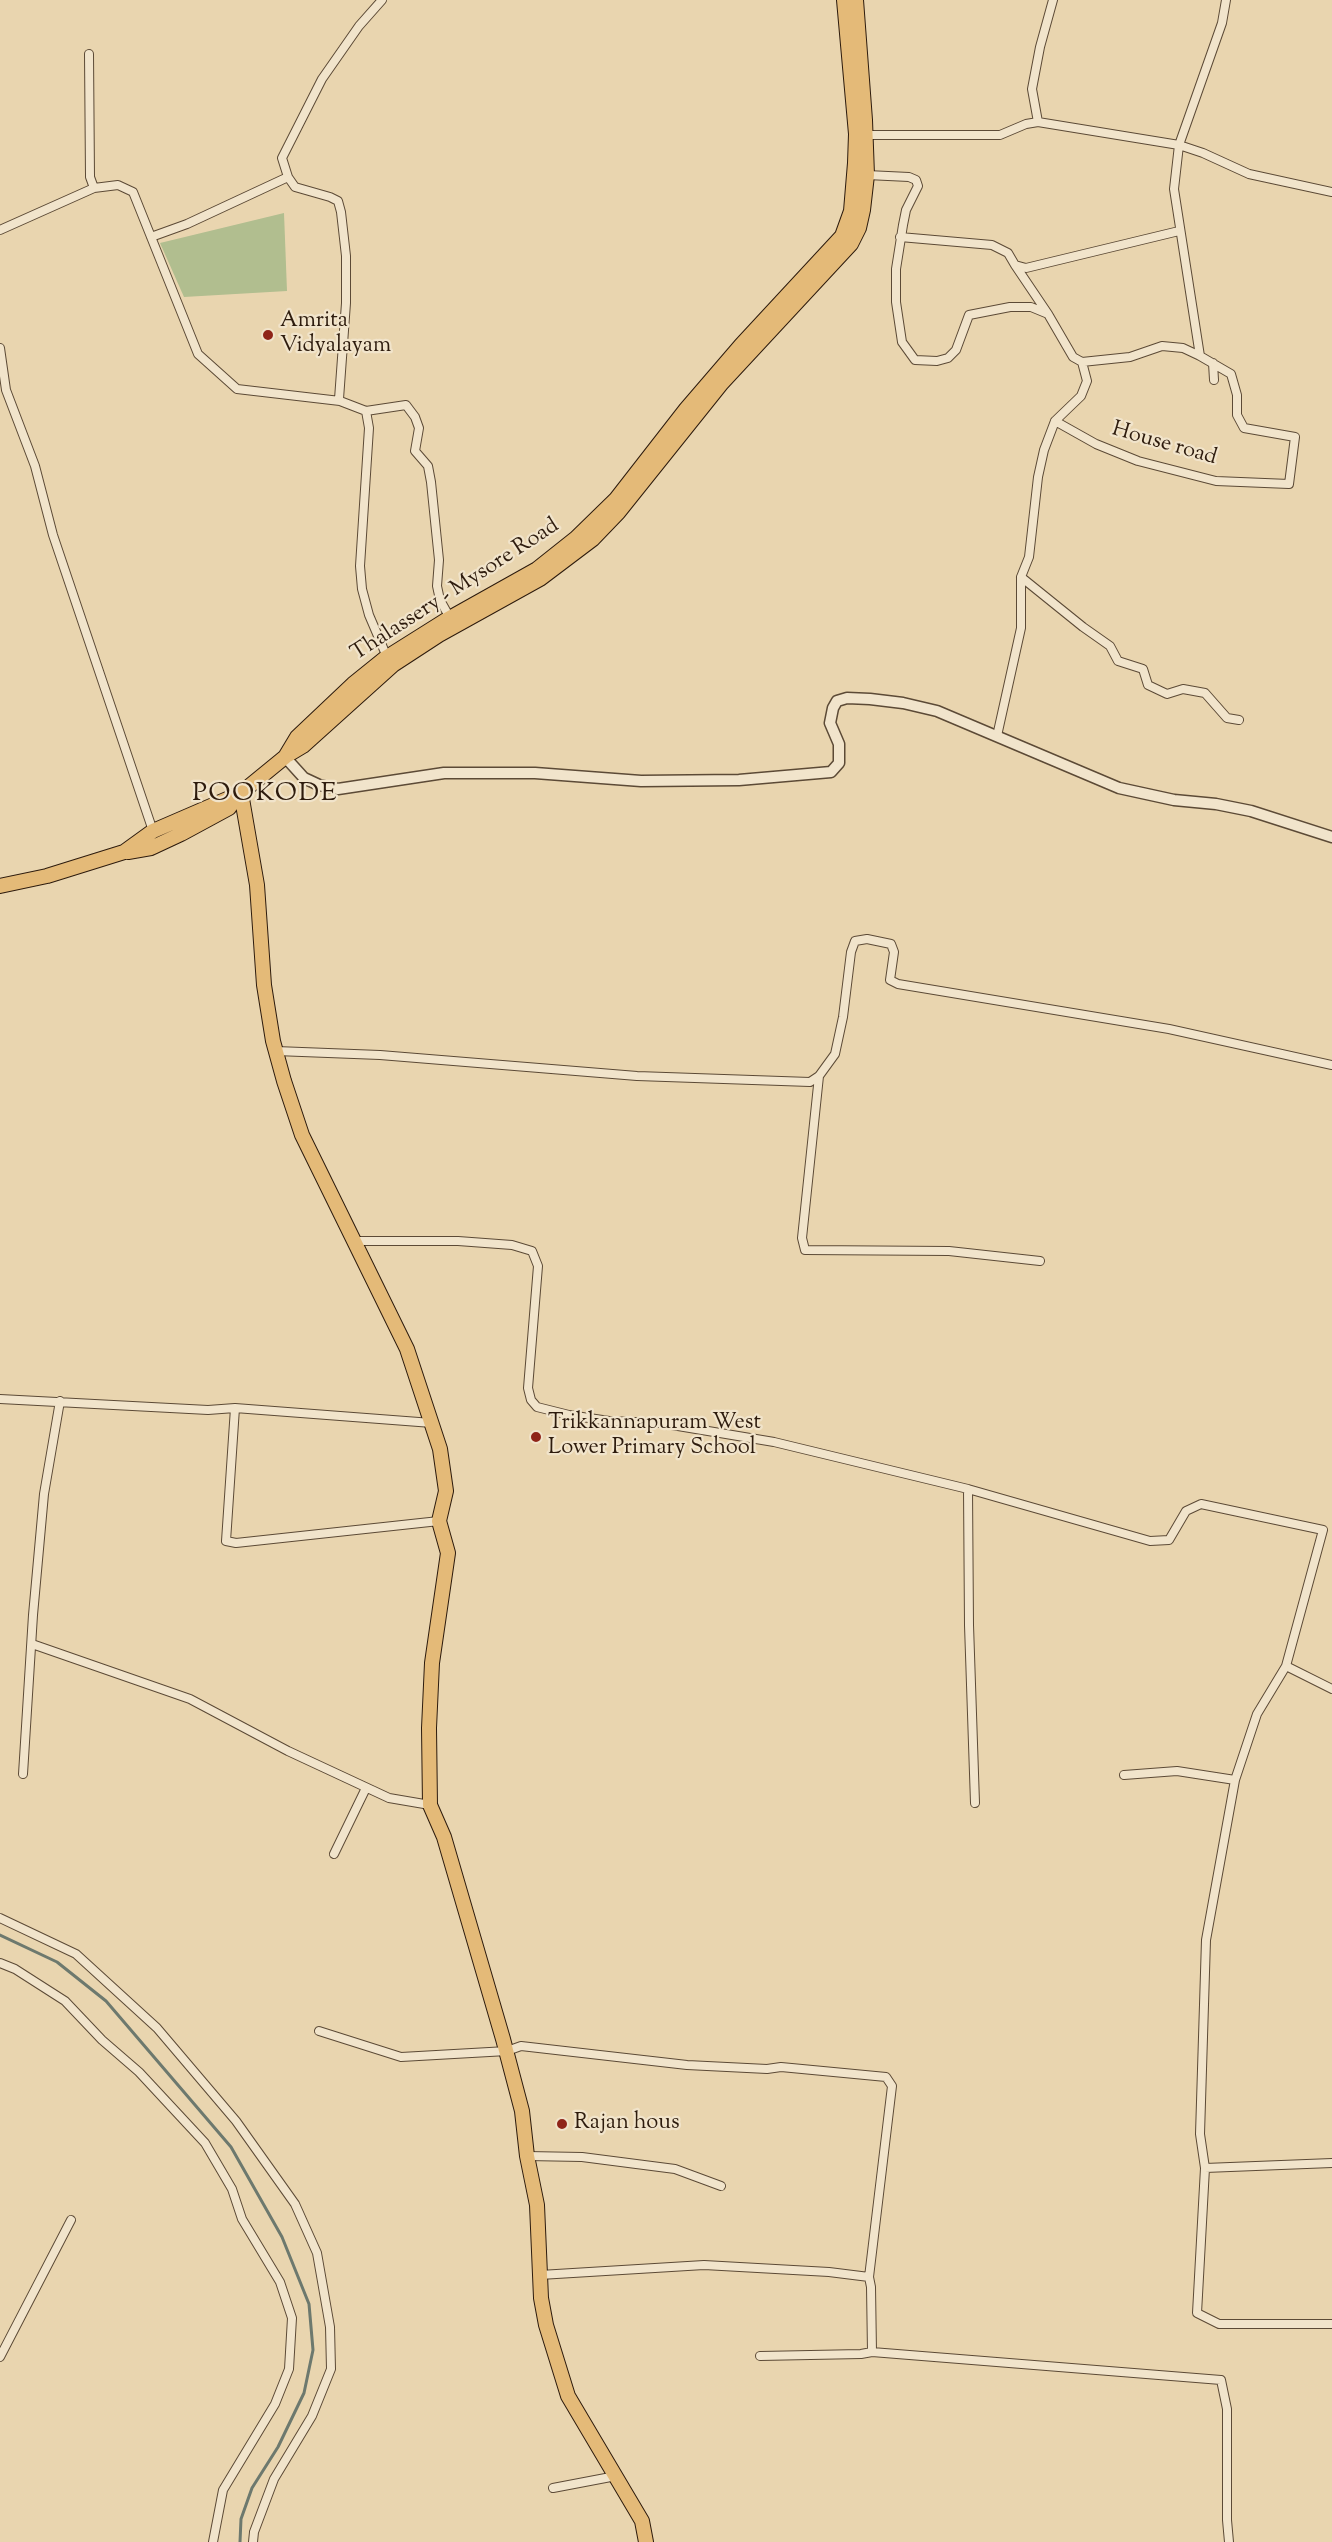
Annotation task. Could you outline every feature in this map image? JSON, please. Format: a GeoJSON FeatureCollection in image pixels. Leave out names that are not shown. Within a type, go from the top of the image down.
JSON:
{"type":"FeatureCollection","features":[{"type":"Feature","properties":{"kind":"main road","name":"Thalassery - Mysore Road"},"geometry":{"type":"LineString","coordinates":[[0,885],[46,876],[124,852],[153,831],[241,793],[285,757],[297,737],[352,684],[387,657],[537,569],[576,538],[616,499],[741,345],[842,236],[852,203],[856,144],[844,0]]}},
{"type":"Feature","properties":{"kind":"main road"},"geometry":{"type":"LineString","coordinates":[[285,757],[303,746],[393,665],[439,635],[540,579],[593,539],[618,513],[722,383],[851,244],[859,228],[867,175],[856,0]]}},
{"type":"Feature","properties":{"kind":"main road"},"geometry":{"type":"LineString","coordinates":[[124,852],[150,848],[181,834],[229,808],[241,793]]}},
{"type":"Feature","properties":{"kind":"main road"},"geometry":{"type":"LineString","coordinates":[[241,793],[257,885],[264,985],[276,1052],[302,1135],[407,1349],[440,1449],[446,1491],[439,1521],[448,1553],[432,1663],[429,1728],[430,1805],[444,1837],[507,2051],[522,2111],[527,2156],[537,2205],[541,2298],[546,2325],[568,2396],[642,2521],[646,2542]]}},
{"type":"Feature","properties":{"kind":"street"},"geometry":{"type":"LineString","coordinates":[[340,402],[346,303],[346,256],[341,212],[338,201],[295,187],[288,177],[282,158],[322,79],[359,26],[382,0]]}},
{"type":"Feature","properties":{"kind":"street"},"geometry":{"type":"LineString","coordinates":[[1038,123],[1032,89],[1040,47],[1053,0]]}},
{"type":"Feature","properties":{"kind":"street"},"geometry":{"type":"LineString","coordinates":[[1200,356],[1174,189],[1179,145],[1222,23],[1226,0]]}},
{"type":"Feature","properties":{"kind":"street"},"geometry":{"type":"LineString","coordinates":[[89,54],[90,177],[94,188]]}},
{"type":"Feature","properties":{"kind":"street"},"geometry":{"type":"LineString","coordinates":[[866,135],[1000,135],[1026,124],[1038,123],[1179,145],[1249,174],[1332,192]]}},
{"type":"Feature","properties":{"kind":"street"},"geometry":{"type":"LineString","coordinates":[[867,175],[909,177],[916,180],[917,190],[906,210],[896,269],[897,322],[902,342],[915,360],[937,361],[948,358],[956,350],[969,315],[1010,307],[1031,307],[1048,314]]}},
{"type":"Feature","properties":{"kind":"street"},"geometry":{"type":"LineString","coordinates":[[151,237],[187,224],[288,177]]}},
{"type":"Feature","properties":{"kind":"street"},"geometry":{"type":"LineString","coordinates":[[0,230],[94,188],[118,184],[133,192],[198,354],[237,390],[340,402],[366,411],[406,405],[416,417],[418,428],[415,451],[428,466],[439,560],[437,586],[440,600],[450,618]]}},
{"type":"Feature","properties":{"kind":"street"},"geometry":{"type":"LineString","coordinates":[[1015,265],[1026,268],[1179,231]]}},
{"type":"Feature","properties":{"kind":"street"},"geometry":{"type":"LineString","coordinates":[[900,237],[992,245],[1008,254],[1048,314],[1073,357],[1082,362],[1087,381],[1081,396],[1055,421],[1044,450],[1038,477],[1029,557],[1021,578],[1021,628],[997,736]]}},
{"type":"Feature","properties":{"kind":"street","name":"House road"},"geometry":{"type":"LineString","coordinates":[[1055,421],[1096,444],[1138,461],[1216,480],[1289,484],[1295,436],[1244,428],[1237,415],[1237,394],[1231,374],[1213,363],[1183,348],[1162,346],[1130,357],[1082,362]]}},
{"type":"Feature","properties":{"kind":"street"},"geometry":{"type":"LineString","coordinates":[[0,348],[6,390],[35,466],[53,535],[153,831]]}},
{"type":"Feature","properties":{"kind":"street"},"geometry":{"type":"LineString","coordinates":[[1213,363],[1214,380]]}},
{"type":"Feature","properties":{"kind":"street"},"geometry":{"type":"LineString","coordinates":[[366,411],[369,428],[360,566],[362,589],[369,615],[387,657]]}},
{"type":"Feature","properties":{"kind":"street"},"geometry":{"type":"LineString","coordinates":[[1021,578],[1110,646],[1118,661],[1143,669],[1148,685],[1167,694],[1183,689],[1205,693],[1227,718],[1239,720]]}},
{"type":"Feature","properties":{"kind":"street"},"geometry":{"type":"LineString","coordinates":[[285,757],[304,778],[318,785],[338,789],[444,773],[535,773],[641,781],[739,780],[831,772],[839,763],[839,744],[830,723],[831,716],[837,701],[847,698],[903,703],[937,711],[1119,788],[1174,800],[1216,804],[1251,811],[1332,837]]}},
{"type":"Feature","properties":{"kind":"street"},"geometry":{"type":"LineString","coordinates":[[276,1052],[380,1055],[637,1076],[810,1082],[819,1076],[835,1054],[855,941],[867,939],[891,944],[894,952],[890,980],[898,984],[1169,1029],[1332,1065]]}},
{"type":"Feature","properties":{"kind":"street"},"geometry":{"type":"LineString","coordinates":[[819,1076],[802,1238],[805,1250],[949,1251],[1040,1261]]}},
{"type":"Feature","properties":{"kind":"street"},"geometry":{"type":"LineString","coordinates":[[354,1241],[458,1241],[512,1245],[532,1251],[538,1266],[528,1388],[531,1400],[537,1407],[609,1421],[660,1423],[774,1442],[968,1489],[1150,1541],[1169,1540],[1186,1511],[1201,1504],[1323,1530],[1286,1666],[1257,1714],[1235,1780],[1206,1940],[1200,2134],[1205,2168],[1197,2313],[1219,2324],[1332,2324]]}},
{"type":"Feature","properties":{"kind":"street"},"geometry":{"type":"LineString","coordinates":[[0,1399],[208,1410],[236,1408],[432,1423]]}},
{"type":"Feature","properties":{"kind":"street"},"geometry":{"type":"LineString","coordinates":[[23,1774],[44,1494],[60,1401]]}},
{"type":"Feature","properties":{"kind":"street"},"geometry":{"type":"LineString","coordinates":[[236,1408],[226,1541],[236,1543],[439,1521]]}},
{"type":"Feature","properties":{"kind":"street"},"geometry":{"type":"LineString","coordinates":[[968,1489],[969,1625],[975,1803]]}},
{"type":"Feature","properties":{"kind":"street"},"geometry":{"type":"LineString","coordinates":[[32,1644],[190,1699],[288,1751],[389,1798],[430,1805]]}},
{"type":"Feature","properties":{"kind":"street"},"geometry":{"type":"LineString","coordinates":[[1286,1666],[1332,1689]]}},
{"type":"Feature","properties":{"kind":"street"},"geometry":{"type":"LineString","coordinates":[[1124,1775],[1177,1771],[1235,1780]]}},
{"type":"Feature","properties":{"kind":"street"},"geometry":{"type":"LineString","coordinates":[[334,1854],[366,1788]]}},
{"type":"Feature","properties":{"kind":"street"},"geometry":{"type":"LineString","coordinates":[[0,1918],[76,1954],[157,2028],[243,2130],[295,2204],[317,2253],[330,2327],[331,2369],[312,2416],[274,2478],[254,2532],[253,2542]]}},
{"type":"Feature","properties":{"kind":"street"},"geometry":{"type":"LineString","coordinates":[[0,1963],[15,1969],[65,2001],[102,2040],[139,2072],[206,2144],[232,2189],[242,2219],[280,2282],[292,2318],[289,2369],[274,2404],[224,2490],[213,2542]]}},
{"type":"Feature","properties":{"kind":"street"},"geometry":{"type":"LineString","coordinates":[[319,2031],[401,2057],[507,2051],[521,2046],[687,2065],[767,2069],[781,2067],[886,2078],[892,2086],[869,2277],[872,2352]]}},
{"type":"Feature","properties":{"kind":"street"},"geometry":{"type":"LineString","coordinates":[[527,2156],[582,2157],[675,2169],[721,2186]]}},
{"type":"Feature","properties":{"kind":"street"},"geometry":{"type":"LineString","coordinates":[[1205,2168],[1332,2163]]}},
{"type":"Feature","properties":{"kind":"street"},"geometry":{"type":"LineString","coordinates":[[0,2357],[72,2220]]}},
{"type":"Feature","properties":{"kind":"street"},"geometry":{"type":"LineString","coordinates":[[540,2275],[704,2265],[829,2272],[869,2277]]}},
{"type":"Feature","properties":{"kind":"street"},"geometry":{"type":"LineString","coordinates":[[760,2356],[872,2352],[1221,2380],[1227,2409],[1227,2520],[1230,2542]]}},
{"type":"Feature","properties":{"kind":"street"},"geometry":{"type":"LineString","coordinates":[[553,2488],[616,2476]]}},
{"type":"Feature","properties":{"kind":"green space"},"geometry":{"type":"Polygon","coordinates":[[[284,213],[287,291],[184,297],[160,243],[284,213]]]}},
{"type":"Feature","properties":{"kind":"waterway"},"geometry":{"type":"LineString","coordinates":[[0,1935],[57,1962],[106,2001],[231,2147],[282,2237],[309,2304],[313,2350],[304,2393],[278,2447],[252,2488],[241,2519],[240,2542]]}},
{"type":"Feature","properties":{"kind":"place","name":"Amrita Vidyalayam"},"geometry":{"type":"Point","coordinates":[268,335]}},
{"type":"Feature","properties":{"kind":"place","name":"Trikkannapuram West Lower Primary School"},"geometry":{"type":"Point","coordinates":[536,1437]}},
{"type":"Feature","properties":{"kind":"place","name":"Rajan hous"},"geometry":{"type":"Point","coordinates":[562,2124]}},
{"type":"Feature","properties":{"kind":"district","name":"POOKODE"},"geometry":{"type":"Point","coordinates":[265,796]}}]}
